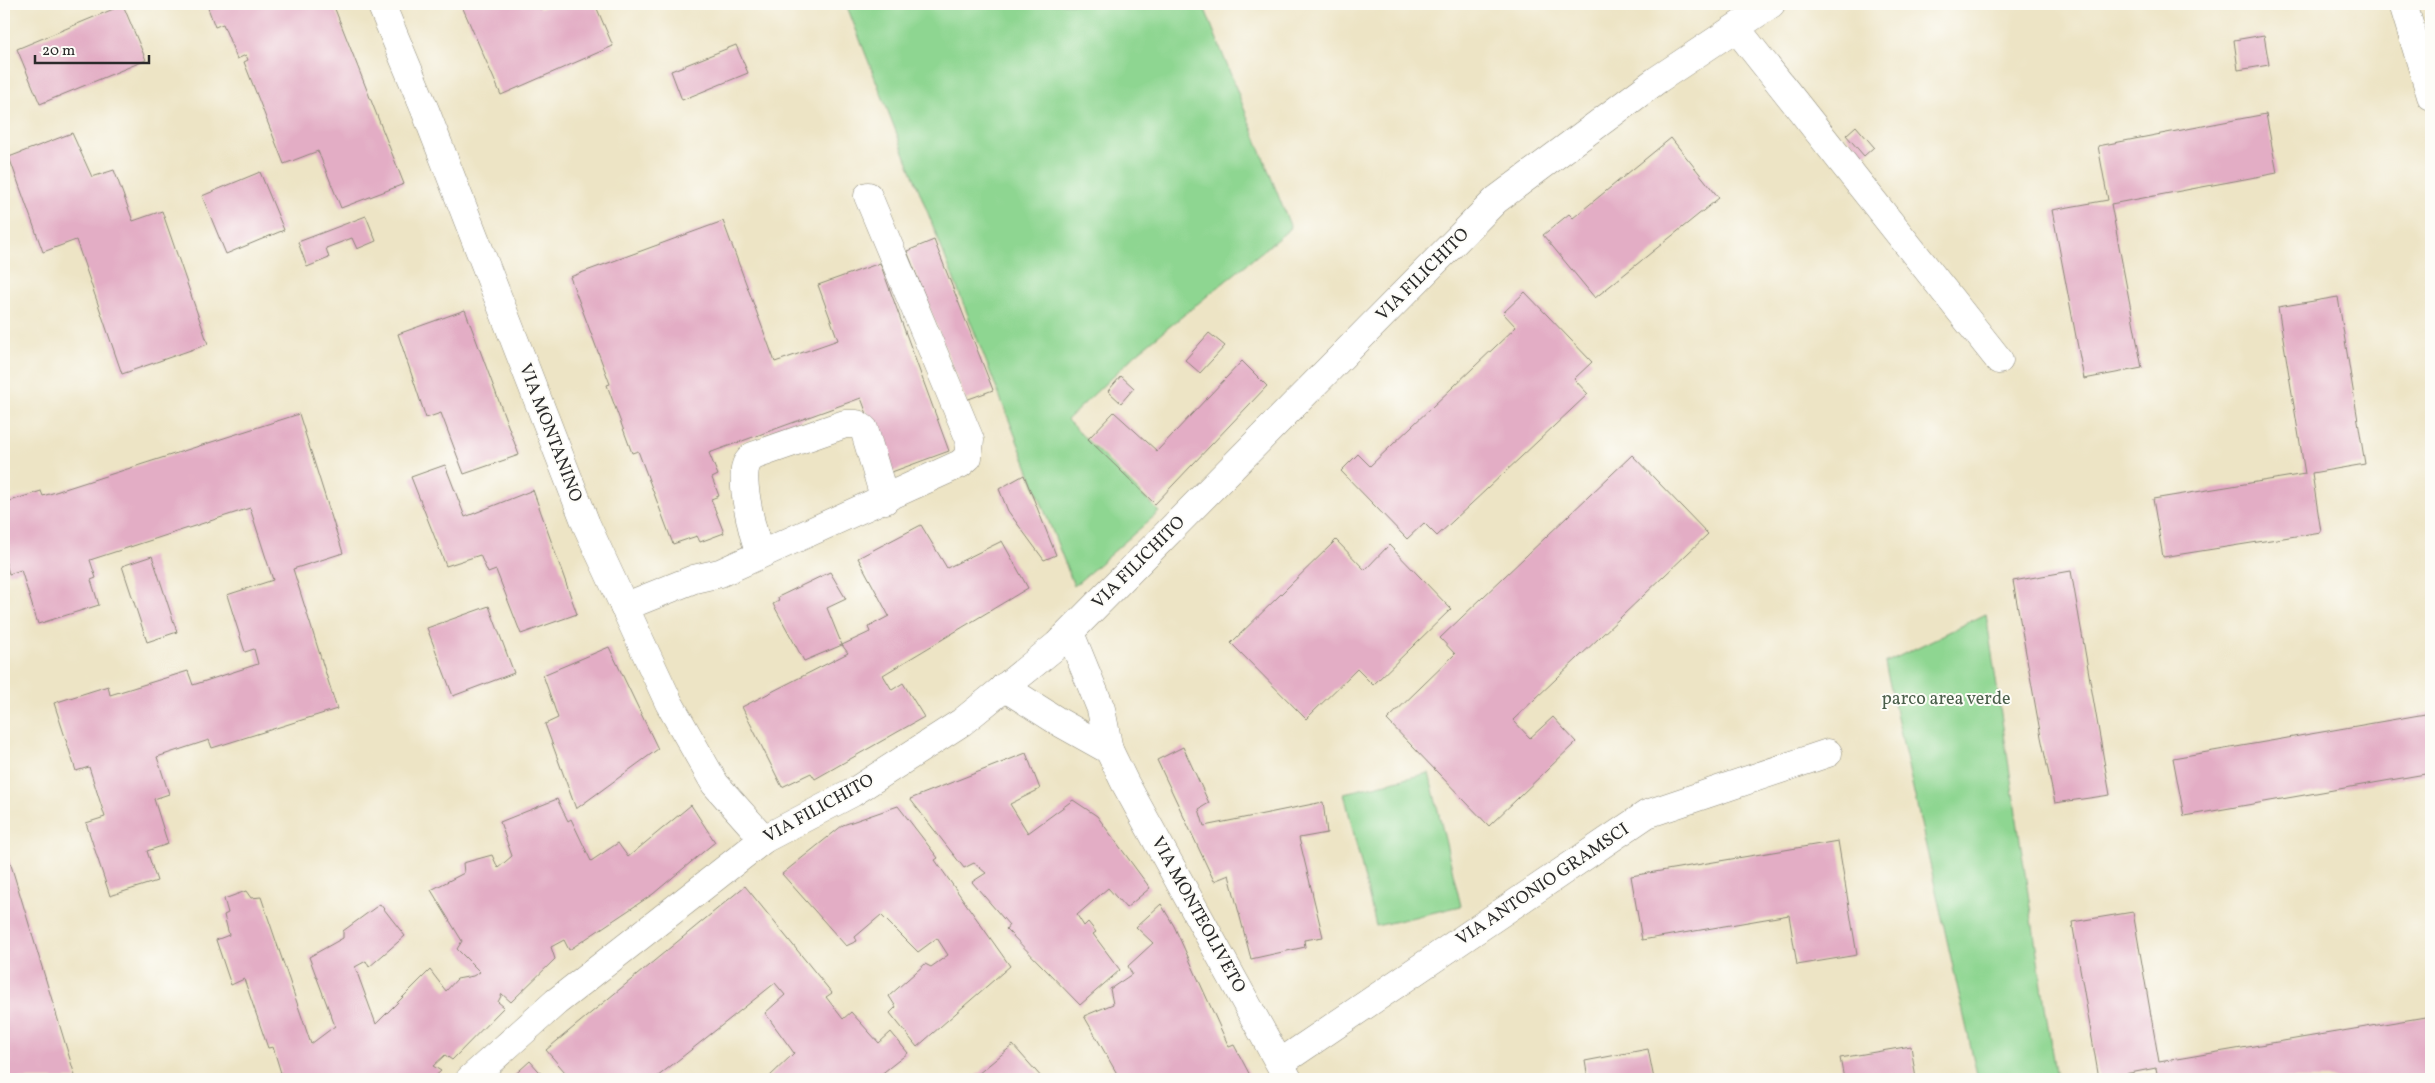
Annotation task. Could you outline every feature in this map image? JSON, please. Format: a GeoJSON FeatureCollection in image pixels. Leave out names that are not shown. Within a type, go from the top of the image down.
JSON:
{"type":"FeatureCollection","features":[{"type":"Feature","properties":{"kind":"street","name":"VIA MONTANINO"},"geometry":{"type":"LineString","coordinates":[[381,4],[425,110],[586,524],[624,607],[669,703],[715,784],[764,839]]}},
{"type":"Feature","properties":{"kind":"street","name":"VIA FILICHITO"},"geometry":{"type":"LineString","coordinates":[[470,1079],[556,1002],[764,839],[852,793],[962,722],[1004,688],[1070,633],[1496,200],[1584,132],[1771,4]]}},
{"type":"Feature","properties":{"kind":"street"},"geometry":{"type":"LineString","coordinates":[[2402,11],[2431,96]]}},
{"type":"Feature","properties":{"kind":"street"},"geometry":{"type":"LineString","coordinates":[[1736,28],[1999,360]]}},
{"type":"Feature","properties":{"kind":"street"},"geometry":{"type":"LineString","coordinates":[[624,607],[694,579],[720,573],[885,500],[960,464],[968,457],[970,440],[868,196]]}},
{"type":"Feature","properties":{"kind":"street"},"geometry":{"type":"LineString","coordinates":[[760,554],[753,535],[744,474],[746,463],[753,456],[845,424],[857,424],[864,429],[885,500]]}},
{"type":"Feature","properties":{"kind":"street","name":"VIA MONTEOLIVETO"},"geometry":{"type":"LineString","coordinates":[[1070,633],[1100,709],[1109,750],[1125,783],[1284,1071]]}},
{"type":"Feature","properties":{"kind":"street"},"geometry":{"type":"LineString","coordinates":[[1004,688],[1109,750]]}},
{"type":"Feature","properties":{"kind":"street","name":"VIA ANTONIO GRAMSCI"},"geometry":{"type":"LineString","coordinates":[[1284,1071],[1647,814],[1828,753]]}},
{"type":"Feature","properties":{"kind":"green space"},"geometry":{"type":"Polygon","coordinates":[[[846,4],[1203,4],[1291,228],[1137,353],[1067,420],[1159,512],[1074,586],[846,4]]]}},
{"type":"Feature","properties":{"kind":"green space","name":"parco area verde"},"geometry":{"type":"Polygon","coordinates":[[[1986,614],[2056,1079],[1978,1079],[1885,663],[1986,614]]]}},
{"type":"Feature","properties":{"kind":"green space"},"geometry":{"type":"Polygon","coordinates":[[[1429,773],[1461,906],[1376,926],[1344,793],[1429,773]]]}},
{"type":"Feature","properties":{"kind":"building"},"geometry":{"type":"Polygon","coordinates":[[[219,4],[333,4],[404,184],[341,208],[318,151],[284,164],[244,62],[248,60],[246,55],[237,59],[223,24],[215,27],[208,8],[219,4]]]}},
{"type":"Feature","properties":{"kind":"building"},"geometry":{"type":"Polygon","coordinates":[[[461,4],[537,4],[540,9],[552,4],[595,4],[613,46],[501,95],[461,4]]]}},
{"type":"Feature","properties":{"kind":"building"},"geometry":{"type":"Polygon","coordinates":[[[123,5],[146,60],[40,104],[17,49],[123,5]]]}},
{"type":"Feature","properties":{"kind":"building"},"geometry":{"type":"Polygon","coordinates":[[[2264,35],[2269,65],[2238,70],[2234,40],[2264,35]]]}},
{"type":"Feature","properties":{"kind":"building"},"geometry":{"type":"Polygon","coordinates":[[[736,45],[748,73],[682,100],[671,71],[736,45]]]}},
{"type":"Feature","properties":{"kind":"building"},"geometry":{"type":"Polygon","coordinates":[[[2266,114],[2277,173],[2111,204],[2142,368],[2084,379],[2052,210],[2108,200],[2098,146],[2266,114]]]}},
{"type":"Feature","properties":{"kind":"building"},"geometry":{"type":"Polygon","coordinates":[[[1856,126],[1874,147],[1864,156],[1846,135],[1856,126]]]}},
{"type":"Feature","properties":{"kind":"building"},"geometry":{"type":"Polygon","coordinates":[[[72,133],[92,177],[114,170],[133,221],[162,211],[208,344],[122,374],[76,240],[43,252],[9,157],[72,133]]]}},
{"type":"Feature","properties":{"kind":"building"},"geometry":{"type":"Polygon","coordinates":[[[1671,138],[1719,198],[1595,298],[1543,235],[1569,214],[1573,218],[1671,138]]]}},
{"type":"Feature","properties":{"kind":"building"},"geometry":{"type":"Polygon","coordinates":[[[260,172],[284,230],[226,254],[202,196],[260,172]]]}},
{"type":"Feature","properties":{"kind":"building"},"geometry":{"type":"Polygon","coordinates":[[[366,216],[376,241],[357,249],[352,238],[326,248],[329,258],[307,267],[298,242],[366,216]]]}},
{"type":"Feature","properties":{"kind":"building"},"geometry":{"type":"Polygon","coordinates":[[[723,221],[775,362],[838,340],[818,285],[880,263],[949,451],[889,473],[861,398],[709,453],[718,475],[712,478],[719,496],[711,499],[724,533],[700,542],[697,536],[673,544],[638,451],[632,453],[607,385],[610,384],[570,277],[723,221]]]}},
{"type":"Feature","properties":{"kind":"building"},"geometry":{"type":"Polygon","coordinates":[[[934,240],[993,390],[966,400],[907,251],[934,240]]]}},
{"type":"Feature","properties":{"kind":"building"},"geometry":{"type":"Polygon","coordinates":[[[1525,292],[1592,362],[1574,379],[1588,394],[1437,536],[1424,523],[1407,539],[1341,471],[1358,454],[1370,466],[1516,327],[1503,313],[1525,292]]]}},
{"type":"Feature","properties":{"kind":"building"},"geometry":{"type":"Polygon","coordinates":[[[2338,297],[2365,464],[2312,473],[2321,532],[2163,557],[2153,499],[2305,474],[2278,307],[2338,297]]]}},
{"type":"Feature","properties":{"kind":"building"},"geometry":{"type":"Polygon","coordinates":[[[465,310],[519,455],[464,474],[441,413],[426,418],[398,334],[465,310]]]}},
{"type":"Feature","properties":{"kind":"building"},"geometry":{"type":"Polygon","coordinates":[[[1209,333],[1225,346],[1200,373],[1185,360],[1209,333]]]}},
{"type":"Feature","properties":{"kind":"building"},"geometry":{"type":"Polygon","coordinates":[[[1242,361],[1267,386],[1155,504],[1088,439],[1114,412],[1157,451],[1242,361]]]}},
{"type":"Feature","properties":{"kind":"building"},"geometry":{"type":"Polygon","coordinates":[[[1121,376],[1134,388],[1121,403],[1108,391],[1121,376]]]}},
{"type":"Feature","properties":{"kind":"building"},"geometry":{"type":"Polygon","coordinates":[[[299,414],[343,553],[293,569],[337,709],[212,748],[209,740],[157,757],[169,794],[154,799],[168,844],[147,851],[157,881],[110,896],[86,823],[105,817],[89,767],[76,771],[54,703],[108,686],[110,695],[188,671],[193,685],[258,664],[254,649],[245,652],[227,595],[273,580],[250,508],[90,560],[96,578],[91,580],[99,605],[38,624],[21,570],[9,574],[4,557],[4,503],[41,491],[43,496],[299,414]]]}},
{"type":"Feature","properties":{"kind":"building"},"geometry":{"type":"Polygon","coordinates":[[[1632,455],[1708,534],[1513,720],[1530,738],[1553,717],[1576,742],[1489,826],[1387,720],[1455,654],[1440,638],[1632,455]]]}},
{"type":"Feature","properties":{"kind":"building"},"geometry":{"type":"Polygon","coordinates":[[[445,465],[465,517],[533,490],[577,614],[521,634],[496,570],[488,573],[480,555],[446,566],[411,477],[445,465]]]}},
{"type":"Feature","properties":{"kind":"building"},"geometry":{"type":"Polygon","coordinates":[[[1024,475],[1056,555],[1044,560],[1008,511],[999,489],[1024,475]]]}},
{"type":"Feature","properties":{"kind":"building"},"geometry":{"type":"Polygon","coordinates":[[[921,525],[947,568],[1002,541],[1028,588],[883,675],[892,690],[903,683],[924,717],[815,779],[811,773],[782,787],[742,707],[848,653],[842,645],[870,632],[868,627],[889,616],[858,558],[921,525]]]}},
{"type":"Feature","properties":{"kind":"building"},"geometry":{"type":"Polygon","coordinates":[[[1336,540],[1365,570],[1389,545],[1451,609],[1373,685],[1357,669],[1306,719],[1231,643],[1336,540]]]}},
{"type":"Feature","properties":{"kind":"building"},"geometry":{"type":"Polygon","coordinates":[[[152,556],[177,632],[147,642],[122,566],[152,556]]]}},
{"type":"Feature","properties":{"kind":"building"},"geometry":{"type":"Polygon","coordinates":[[[2071,571],[2110,795],[2055,803],[2013,581],[2071,571]]]}},
{"type":"Feature","properties":{"kind":"building"},"geometry":{"type":"Polygon","coordinates":[[[830,572],[846,599],[827,608],[842,645],[804,661],[773,604],[779,601],[778,597],[830,572]]]}},
{"type":"Feature","properties":{"kind":"building"},"geometry":{"type":"Polygon","coordinates":[[[489,606],[514,673],[453,696],[427,628],[489,606]]]}},
{"type":"Feature","properties":{"kind":"building"},"geometry":{"type":"Polygon","coordinates":[[[609,647],[658,749],[576,809],[545,724],[558,718],[543,675],[609,647]]]}},
{"type":"Feature","properties":{"kind":"building"},"geometry":{"type":"Polygon","coordinates":[[[2431,713],[2431,773],[2184,816],[2173,758],[2431,713]]]}},
{"type":"Feature","properties":{"kind":"building"},"geometry":{"type":"Polygon","coordinates":[[[1183,747],[1209,803],[1199,809],[1204,826],[1323,802],[1327,833],[1299,838],[1323,937],[1304,940],[1305,947],[1251,959],[1229,875],[1214,881],[1157,760],[1183,747]]]}},
{"type":"Feature","properties":{"kind":"building"},"geometry":{"type":"Polygon","coordinates":[[[1026,753],[1040,789],[1010,804],[1028,833],[1073,800],[1097,816],[1150,888],[1126,908],[1108,888],[1077,915],[1084,926],[1088,922],[1096,932],[1093,934],[1120,970],[1080,1005],[1006,929],[1009,925],[972,882],[986,873],[974,863],[964,868],[910,799],[1026,753]]]}},
{"type":"Feature","properties":{"kind":"building"},"geometry":{"type":"Polygon","coordinates":[[[557,799],[568,821],[571,819],[591,861],[618,843],[628,857],[691,805],[715,842],[653,894],[569,950],[564,940],[551,947],[555,959],[511,1002],[502,994],[498,1002],[504,1007],[452,1060],[445,1055],[433,1066],[441,1071],[432,1079],[254,1079],[281,1073],[273,1047],[268,1048],[244,979],[231,985],[216,940],[229,935],[224,915],[228,913],[224,899],[246,891],[251,898],[261,897],[311,1044],[335,1026],[309,957],[343,938],[343,931],[380,904],[405,936],[369,967],[366,961],[355,967],[376,1024],[430,970],[446,991],[457,979],[473,976],[480,972],[457,949],[462,941],[431,890],[464,873],[463,863],[492,855],[498,868],[512,856],[500,822],[557,799]]]}},
{"type":"Feature","properties":{"kind":"building"},"geometry":{"type":"Polygon","coordinates":[[[898,806],[938,858],[935,860],[1010,966],[917,1047],[890,1013],[896,1007],[889,996],[925,964],[931,967],[948,955],[937,938],[918,952],[881,915],[855,937],[857,941],[846,946],[782,874],[843,825],[898,806]]]}},
{"type":"Feature","properties":{"kind":"building"},"geometry":{"type":"Polygon","coordinates":[[[1838,841],[1857,955],[1797,965],[1789,915],[1642,940],[1631,876],[1838,841]]]}},
{"type":"Feature","properties":{"kind":"building"},"geometry":{"type":"Polygon","coordinates":[[[4,842],[76,1079],[4,1079],[4,842]]]}},
{"type":"Feature","properties":{"kind":"building"},"geometry":{"type":"Polygon","coordinates":[[[745,886],[832,993],[826,997],[843,1019],[851,1012],[879,1043],[891,1032],[908,1053],[875,1079],[767,1079],[794,1053],[765,1013],[785,995],[775,983],[657,1077],[659,1079],[571,1079],[546,1050],[745,886]]]}},
{"type":"Feature","properties":{"kind":"building"},"geometry":{"type":"Polygon","coordinates":[[[1161,904],[1174,926],[1229,1047],[1234,1045],[1252,1079],[1120,1079],[1084,1016],[1113,1004],[1110,989],[1132,974],[1128,966],[1153,943],[1136,927],[1161,904]]]}},
{"type":"Feature","properties":{"kind":"building"},"geometry":{"type":"Polygon","coordinates":[[[2133,912],[2159,1062],[2431,1016],[2431,1077],[2418,1079],[2158,1079],[2156,1068],[2099,1079],[2072,922],[2133,912]]]}},
{"type":"Feature","properties":{"kind":"building"},"geometry":{"type":"Polygon","coordinates":[[[1013,1045],[1043,1079],[972,1079],[1013,1045]]]}},
{"type":"Feature","properties":{"kind":"building"},"geometry":{"type":"Polygon","coordinates":[[[1911,1046],[1916,1079],[1844,1079],[1840,1058],[1911,1046]]]}},
{"type":"Feature","properties":{"kind":"building"},"geometry":{"type":"Polygon","coordinates":[[[1648,1049],[1654,1079],[1588,1079],[1585,1061],[1648,1049]]]}},
{"type":"Feature","properties":{"kind":"building"},"geometry":{"type":"Polygon","coordinates":[[[530,1061],[546,1079],[510,1079],[530,1061]]]}}]}
